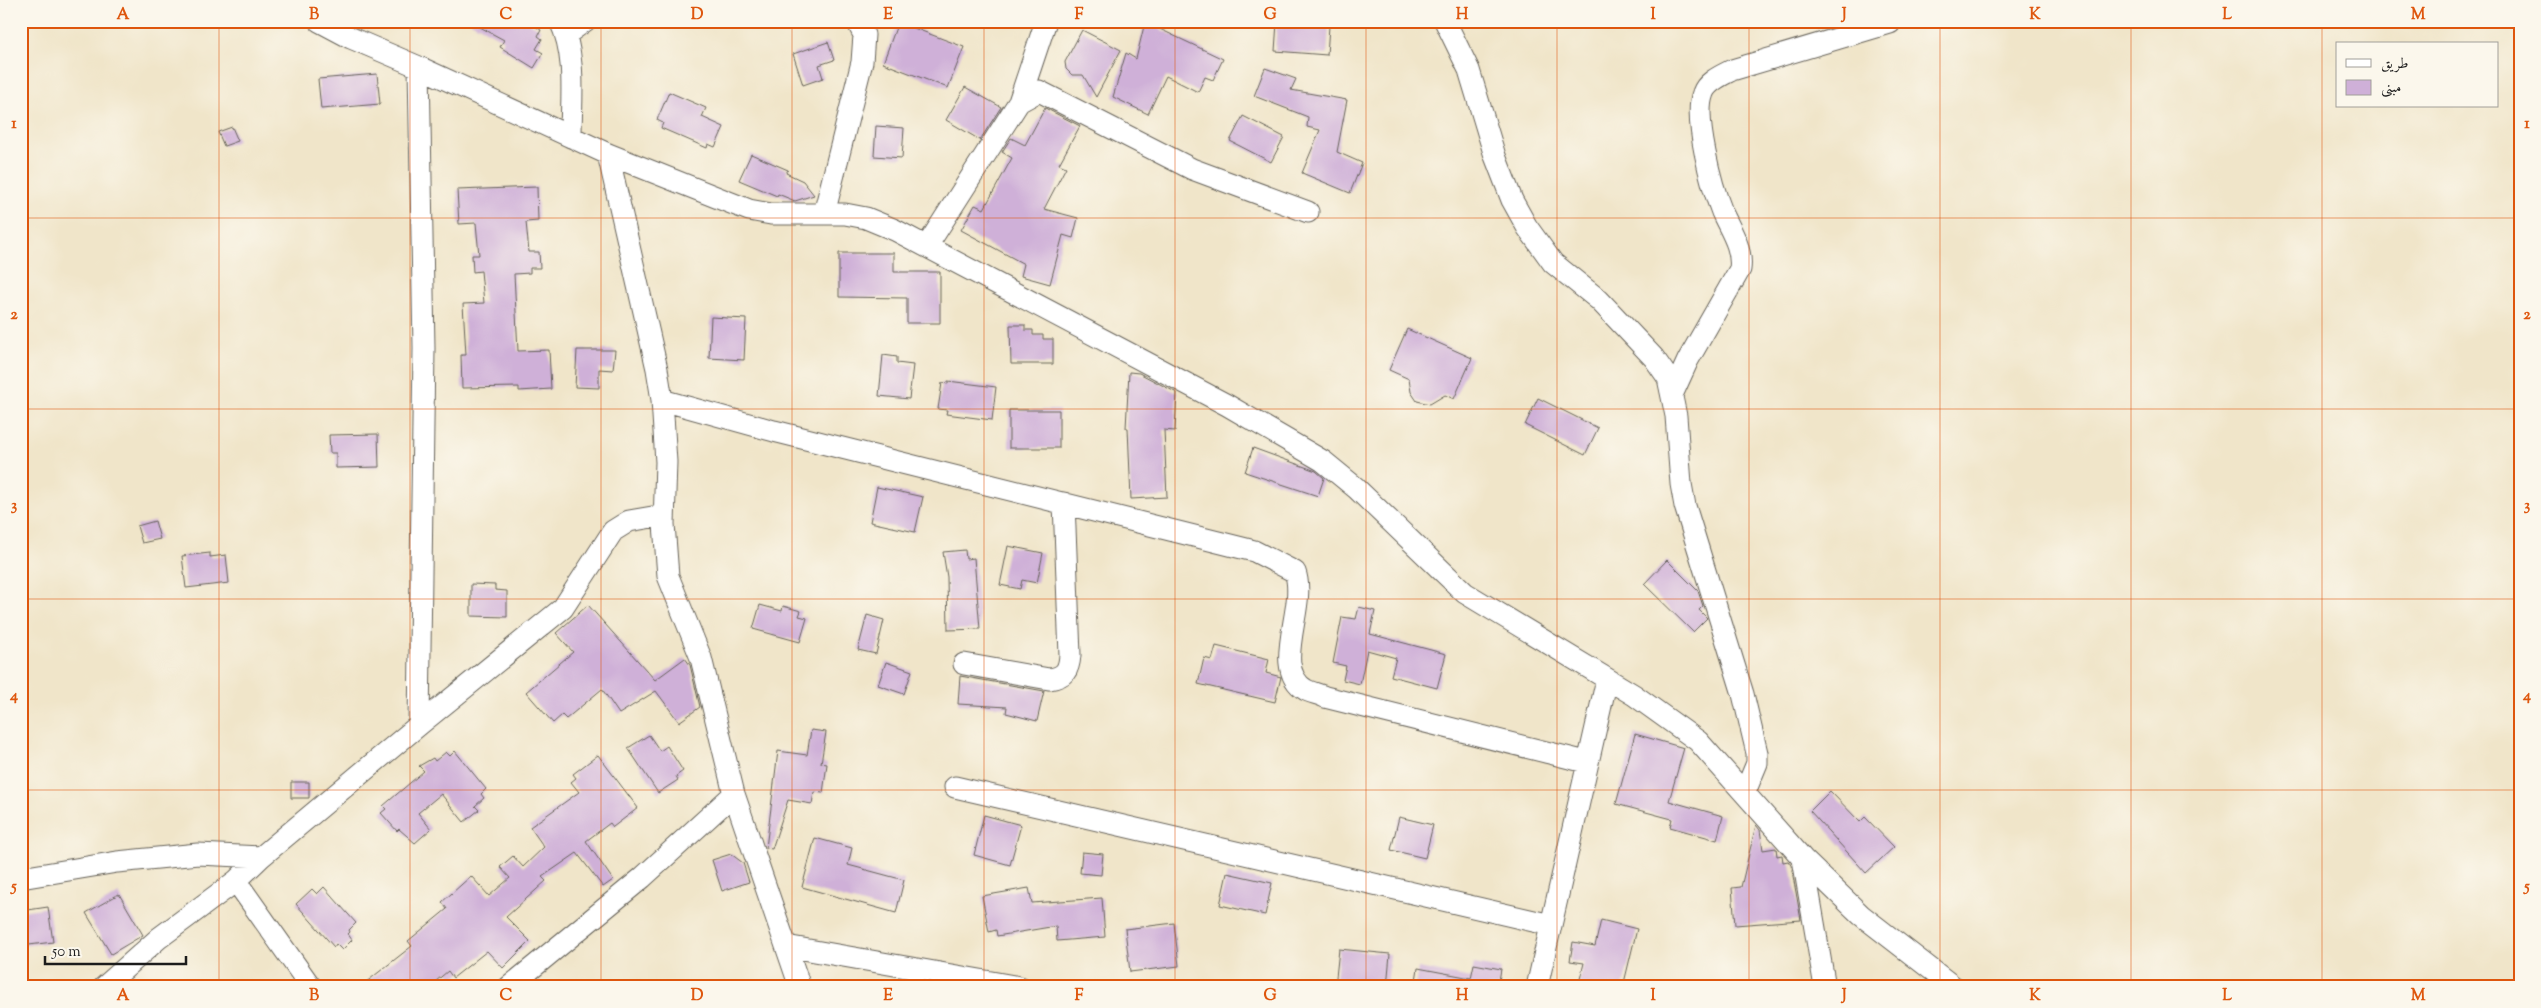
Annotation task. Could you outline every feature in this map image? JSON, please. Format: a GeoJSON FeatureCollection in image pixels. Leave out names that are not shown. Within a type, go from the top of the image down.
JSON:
{"type":"FeatureCollection","features":[{"type":"Feature","properties":{"kind":"street"},"geometry":{"type":"LineString","coordinates":[[319,21],[351,38],[420,67],[608,154],[749,210],[771,214],[845,214],[866,218],[927,246],[1227,405],[1323,461],[1356,488],[1466,593],[1607,680],[1692,736],[1745,792],[1803,859],[1861,915],[1954,987]]}},
{"type":"Feature","properties":{"kind":"street"},"geometry":{"type":"LineString","coordinates":[[571,137],[571,61],[563,28],[585,21]]}},
{"type":"Feature","properties":{"kind":"street"},"geometry":{"type":"LineString","coordinates":[[824,214],[850,115],[863,54],[864,35],[857,21]]}},
{"type":"Feature","properties":{"kind":"street"},"geometry":{"type":"LineString","coordinates":[[927,246],[1019,102],[1046,21]]}},
{"type":"Feature","properties":{"kind":"street"},"geometry":{"type":"LineString","coordinates":[[1445,21],[1469,70],[1495,156],[1512,200],[1527,228],[1553,262],[1599,300],[1654,358],[1668,378],[1676,416],[1681,484],[1685,506],[1743,694],[1757,753],[1757,764],[1745,792]]}},
{"type":"Feature","properties":{"kind":"street"},"geometry":{"type":"LineString","coordinates":[[1672,395],[1688,360],[1740,269],[1742,259],[1721,210],[1704,150],[1700,108],[1703,91],[1714,80],[1732,70],[1890,23]]}},
{"type":"Feature","properties":{"kind":"street"},"geometry":{"type":"LineString","coordinates":[[419,725],[424,348],[420,67]]}},
{"type":"Feature","properties":{"kind":"street"},"geometry":{"type":"LineString","coordinates":[[1019,102],[1039,91],[1192,169],[1308,212]]}},
{"type":"Feature","properties":{"kind":"street"},"geometry":{"type":"LineString","coordinates":[[608,154],[657,369],[662,400],[666,462],[664,515],[668,576],[701,658],[734,794],[800,987]]}},
{"type":"Feature","properties":{"kind":"street"},"geometry":{"type":"LineString","coordinates":[[662,400],[774,431],[1254,551],[1295,572],[1299,591],[1288,660],[1296,681],[1306,690],[1325,697],[1586,762]]}},
{"type":"Feature","properties":{"kind":"street"},"geometry":{"type":"LineString","coordinates":[[964,664],[1049,679],[1061,676],[1067,670],[1070,655],[1064,503]]}},
{"type":"Feature","properties":{"kind":"street"},"geometry":{"type":"LineString","coordinates":[[104,987],[159,938],[236,881],[419,725],[563,608],[613,531],[630,521],[664,515]]}},
{"type":"Feature","properties":{"kind":"street"},"geometry":{"type":"LineString","coordinates":[[1537,987],[1586,762],[1607,680]]}},
{"type":"Feature","properties":{"kind":"street"},"geometry":{"type":"LineString","coordinates":[[955,787],[1551,925]]}},
{"type":"Feature","properties":{"kind":"street"},"geometry":{"type":"LineString","coordinates":[[509,987],[642,878],[734,794]]}},
{"type":"Feature","properties":{"kind":"street"},"geometry":{"type":"LineString","coordinates":[[21,878],[117,862],[198,854],[261,858]]}},
{"type":"Feature","properties":{"kind":"street"},"geometry":{"type":"LineString","coordinates":[[1803,859],[1825,987]]}},
{"type":"Feature","properties":{"kind":"street"},"geometry":{"type":"LineString","coordinates":[[236,881],[311,987]]}},
{"type":"Feature","properties":{"kind":"street"},"geometry":{"type":"LineString","coordinates":[[786,946],[1020,987]]}},
{"type":"Feature","properties":{"kind":"building"},"geometry":{"type":"Polygon","coordinates":[[[469,21],[527,21],[541,30],[538,36],[542,39],[536,49],[543,53],[534,68],[500,47],[504,40],[469,21]]]}},
{"type":"Feature","properties":{"kind":"building"},"geometry":{"type":"Polygon","coordinates":[[[898,22],[964,47],[948,88],[883,63],[898,22]]]}},
{"type":"Feature","properties":{"kind":"building"},"geometry":{"type":"Polygon","coordinates":[[[1145,22],[1223,59],[1213,80],[1205,77],[1198,92],[1166,76],[1148,114],[1113,97],[1126,53],[1136,59],[1145,22]]]}},
{"type":"Feature","properties":{"kind":"building"},"geometry":{"type":"Polygon","coordinates":[[[1277,22],[1329,26],[1327,55],[1275,51],[1277,22]]]}},
{"type":"Feature","properties":{"kind":"building"},"geometry":{"type":"Polygon","coordinates":[[[1082,30],[1121,50],[1096,97],[1083,75],[1072,75],[1066,69],[1065,62],[1082,30]]]}},
{"type":"Feature","properties":{"kind":"building"},"geometry":{"type":"Polygon","coordinates":[[[828,42],[834,60],[819,65],[823,78],[803,85],[793,54],[828,42]]]}},
{"type":"Feature","properties":{"kind":"building"},"geometry":{"type":"Polygon","coordinates":[[[1265,68],[1296,79],[1291,90],[1347,100],[1337,152],[1362,163],[1350,193],[1302,173],[1320,130],[1307,127],[1308,117],[1254,96],[1265,68]]]}},
{"type":"Feature","properties":{"kind":"building"},"geometry":{"type":"Polygon","coordinates":[[[377,74],[380,104],[321,109],[318,79],[377,74]]]}},
{"type":"Feature","properties":{"kind":"building"},"geometry":{"type":"Polygon","coordinates":[[[965,87],[1001,107],[980,140],[946,120],[965,87]]]}},
{"type":"Feature","properties":{"kind":"building"},"geometry":{"type":"Polygon","coordinates":[[[669,92],[706,108],[702,117],[724,127],[715,147],[708,144],[707,148],[661,128],[663,123],[657,120],[669,92]]]}},
{"type":"Feature","properties":{"kind":"building"},"geometry":{"type":"Polygon","coordinates":[[[1045,108],[1080,126],[1059,164],[1066,167],[1044,209],[1078,218],[1073,238],[1063,235],[1050,284],[1021,276],[1024,264],[961,230],[975,205],[984,209],[1012,158],[1002,152],[1011,138],[1025,145],[1045,108]]]}},
{"type":"Feature","properties":{"kind":"building"},"geometry":{"type":"Polygon","coordinates":[[[1243,116],[1284,137],[1271,162],[1230,141],[1243,116]]]}},
{"type":"Feature","properties":{"kind":"building"},"geometry":{"type":"Polygon","coordinates":[[[876,126],[904,128],[902,158],[874,156],[876,126]]]}},
{"type":"Feature","properties":{"kind":"building"},"geometry":{"type":"Polygon","coordinates":[[[232,127],[238,141],[224,146],[218,132],[232,127]]]}},
{"type":"Feature","properties":{"kind":"building"},"geometry":{"type":"Polygon","coordinates":[[[751,154],[788,170],[786,173],[803,181],[814,195],[795,201],[778,194],[777,196],[739,180],[751,154]]]}},
{"type":"Feature","properties":{"kind":"building"},"geometry":{"type":"Polygon","coordinates":[[[537,187],[538,221],[526,222],[529,252],[539,252],[540,268],[530,268],[530,273],[514,274],[518,351],[549,350],[551,389],[519,391],[519,387],[462,388],[461,355],[466,355],[463,304],[484,303],[481,271],[473,272],[472,255],[479,255],[476,223],[459,224],[457,190],[537,187]]]}},
{"type":"Feature","properties":{"kind":"building"},"geometry":{"type":"Polygon","coordinates":[[[839,253],[894,253],[894,272],[940,272],[940,323],[907,323],[907,298],[839,297],[839,253]]]}},
{"type":"Feature","properties":{"kind":"building"},"geometry":{"type":"Polygon","coordinates":[[[711,317],[746,319],[744,360],[709,358],[711,317]]]}},
{"type":"Feature","properties":{"kind":"building"},"geometry":{"type":"Polygon","coordinates":[[[1010,325],[1025,325],[1025,330],[1033,330],[1033,335],[1043,335],[1043,339],[1053,339],[1053,364],[1011,364],[1010,325]]]}},
{"type":"Feature","properties":{"kind":"building"},"geometry":{"type":"Polygon","coordinates":[[[1407,329],[1472,358],[1454,399],[1445,395],[1430,404],[1417,401],[1411,392],[1409,379],[1389,370],[1407,329]]]}},
{"type":"Feature","properties":{"kind":"building"},"geometry":{"type":"Polygon","coordinates":[[[577,350],[615,350],[613,370],[599,369],[599,388],[575,387],[577,350]]]}},
{"type":"Feature","properties":{"kind":"building"},"geometry":{"type":"Polygon","coordinates":[[[883,355],[897,357],[897,363],[913,365],[909,399],[879,396],[883,355]]]}},
{"type":"Feature","properties":{"kind":"building"},"geometry":{"type":"Polygon","coordinates":[[[1129,372],[1139,373],[1177,393],[1175,431],[1164,430],[1167,497],[1131,499],[1128,428],[1126,428],[1129,372]]]}},
{"type":"Feature","properties":{"kind":"building"},"geometry":{"type":"Polygon","coordinates":[[[948,381],[996,387],[992,420],[946,414],[947,410],[938,409],[942,383],[948,384],[948,381]]]}},
{"type":"Feature","properties":{"kind":"building"},"geometry":{"type":"Polygon","coordinates":[[[1538,398],[1598,428],[1585,455],[1525,425],[1538,398]]]}},
{"type":"Feature","properties":{"kind":"building"},"geometry":{"type":"Polygon","coordinates":[[[1009,410],[1059,410],[1059,448],[1009,448],[1009,410]]]}},
{"type":"Feature","properties":{"kind":"building"},"geometry":{"type":"Polygon","coordinates":[[[378,434],[379,467],[336,468],[336,453],[330,453],[329,435],[378,434]]]}},
{"type":"Feature","properties":{"kind":"building"},"geometry":{"type":"Polygon","coordinates":[[[1253,448],[1316,471],[1324,478],[1318,496],[1245,472],[1253,448]]]}},
{"type":"Feature","properties":{"kind":"building"},"geometry":{"type":"Polygon","coordinates":[[[877,487],[923,497],[915,532],[870,522],[877,487]]]}},
{"type":"Feature","properties":{"kind":"building"},"geometry":{"type":"Polygon","coordinates":[[[155,521],[160,539],[142,543],[137,526],[155,521]]]}},
{"type":"Feature","properties":{"kind":"building"},"geometry":{"type":"Polygon","coordinates":[[[1008,546],[1043,553],[1037,583],[1022,580],[1020,589],[1000,585],[1008,546]]]}},
{"type":"Feature","properties":{"kind":"building"},"geometry":{"type":"Polygon","coordinates":[[[965,550],[966,559],[974,558],[980,629],[948,630],[947,577],[943,552],[965,550]]]}},
{"type":"Feature","properties":{"kind":"building"},"geometry":{"type":"Polygon","coordinates":[[[210,553],[210,557],[226,555],[229,583],[186,588],[182,556],[210,553]]]}},
{"type":"Feature","properties":{"kind":"building"},"geometry":{"type":"Polygon","coordinates":[[[1667,560],[1698,591],[1703,606],[1699,610],[1707,618],[1693,632],[1644,584],[1667,560]]]}},
{"type":"Feature","properties":{"kind":"building"},"geometry":{"type":"Polygon","coordinates":[[[471,584],[495,585],[495,590],[507,591],[507,617],[471,616],[471,584]]]}},
{"type":"Feature","properties":{"kind":"building"},"geometry":{"type":"Polygon","coordinates":[[[588,605],[655,680],[685,658],[690,665],[700,707],[679,722],[656,691],[619,714],[602,689],[566,719],[562,715],[553,723],[526,692],[573,652],[556,633],[588,605]]]}},
{"type":"Feature","properties":{"kind":"building"},"geometry":{"type":"Polygon","coordinates":[[[760,605],[782,611],[783,606],[801,611],[799,616],[807,618],[800,642],[753,629],[760,605]]]}},
{"type":"Feature","properties":{"kind":"building"},"geometry":{"type":"Polygon","coordinates":[[[1359,607],[1375,611],[1370,634],[1446,654],[1437,688],[1391,676],[1396,658],[1367,650],[1360,684],[1343,680],[1346,666],[1333,663],[1342,617],[1356,619],[1359,607]]]}},
{"type":"Feature","properties":{"kind":"building"},"geometry":{"type":"Polygon","coordinates":[[[867,615],[884,620],[876,654],[858,650],[867,615]]]}},
{"type":"Feature","properties":{"kind":"building"},"geometry":{"type":"Polygon","coordinates":[[[1216,646],[1269,659],[1266,673],[1281,677],[1275,702],[1198,684],[1204,658],[1212,660],[1216,646]]]}},
{"type":"Feature","properties":{"kind":"building"},"geometry":{"type":"Polygon","coordinates":[[[886,662],[912,671],[904,694],[878,685],[886,662]]]}},
{"type":"Feature","properties":{"kind":"building"},"geometry":{"type":"Polygon","coordinates":[[[960,676],[1044,691],[1037,721],[1006,713],[1007,707],[958,704],[960,676]]]}},
{"type":"Feature","properties":{"kind":"building"},"geometry":{"type":"Polygon","coordinates":[[[811,730],[826,732],[821,763],[827,764],[823,793],[814,792],[812,804],[788,800],[772,849],[766,848],[778,751],[807,755],[811,730]]]}},
{"type":"Feature","properties":{"kind":"building"},"geometry":{"type":"Polygon","coordinates":[[[1635,734],[1684,748],[1669,801],[1723,816],[1717,840],[1670,827],[1672,819],[1616,804],[1635,734]]]}},
{"type":"Feature","properties":{"kind":"building"},"geometry":{"type":"Polygon","coordinates":[[[649,735],[660,751],[667,746],[683,771],[676,776],[678,780],[658,793],[628,748],[649,735]]]}},
{"type":"Feature","properties":{"kind":"building"},"geometry":{"type":"Polygon","coordinates":[[[455,751],[486,789],[481,794],[484,798],[475,806],[479,810],[464,822],[441,794],[418,813],[431,829],[415,843],[399,829],[397,831],[381,813],[386,809],[383,806],[424,771],[419,766],[433,758],[435,761],[446,752],[450,756],[455,751]]]}},
{"type":"Feature","properties":{"kind":"building"},"geometry":{"type":"Polygon","coordinates":[[[598,755],[638,808],[613,827],[610,823],[586,841],[613,880],[603,887],[577,853],[542,877],[546,881],[506,917],[530,941],[503,968],[487,951],[453,978],[448,971],[429,987],[360,987],[412,946],[408,941],[447,909],[442,902],[471,876],[489,896],[510,878],[500,867],[513,856],[523,867],[544,847],[530,827],[579,792],[571,782],[576,778],[573,774],[598,755]]]}},
{"type":"Feature","properties":{"kind":"building"},"geometry":{"type":"Polygon","coordinates":[[[291,782],[309,782],[309,798],[291,798],[291,782]]]}},
{"type":"Feature","properties":{"kind":"building"},"geometry":{"type":"Polygon","coordinates":[[[1830,791],[1860,822],[1865,817],[1894,847],[1866,873],[1810,811],[1830,791]]]}},
{"type":"Feature","properties":{"kind":"building"},"geometry":{"type":"Polygon","coordinates":[[[984,815],[1021,825],[1010,865],[974,855],[984,815]]]}},
{"type":"Feature","properties":{"kind":"building"},"geometry":{"type":"Polygon","coordinates":[[[1399,817],[1433,825],[1425,858],[1391,850],[1399,817]]]}},
{"type":"Feature","properties":{"kind":"building"},"geometry":{"type":"Polygon","coordinates":[[[1756,825],[1760,830],[1763,850],[1776,848],[1777,856],[1782,855],[1783,862],[1788,861],[1791,865],[1801,920],[1735,925],[1732,888],[1741,887],[1756,825]]]}},
{"type":"Feature","properties":{"kind":"building"},"geometry":{"type":"Polygon","coordinates":[[[815,838],[852,848],[848,865],[904,880],[896,913],[802,887],[815,838]]]}},
{"type":"Feature","properties":{"kind":"building"},"geometry":{"type":"Polygon","coordinates":[[[1082,852],[1103,854],[1101,875],[1080,873],[1082,852]]]}},
{"type":"Feature","properties":{"kind":"building"},"geometry":{"type":"Polygon","coordinates":[[[731,854],[743,863],[749,882],[722,891],[712,860],[731,854]]]}},
{"type":"Feature","properties":{"kind":"building"},"geometry":{"type":"Polygon","coordinates":[[[1227,873],[1272,883],[1265,915],[1220,905],[1227,873]]]}},
{"type":"Feature","properties":{"kind":"building"},"geometry":{"type":"Polygon","coordinates":[[[324,887],[356,923],[349,930],[348,934],[352,940],[342,950],[336,944],[334,947],[296,904],[312,889],[317,894],[324,887]]]}},
{"type":"Feature","properties":{"kind":"building"},"geometry":{"type":"Polygon","coordinates":[[[1029,888],[1032,903],[1102,898],[1105,937],[1057,941],[1056,926],[997,936],[996,930],[989,932],[982,896],[1029,888]]]}},
{"type":"Feature","properties":{"kind":"building"},"geometry":{"type":"Polygon","coordinates":[[[119,894],[143,935],[111,954],[86,913],[119,894]]]}},
{"type":"Feature","properties":{"kind":"building"},"geometry":{"type":"Polygon","coordinates":[[[48,907],[53,942],[21,946],[21,911],[48,907]]]}},
{"type":"Feature","properties":{"kind":"building"},"geometry":{"type":"Polygon","coordinates":[[[1601,920],[1637,929],[1623,987],[1578,987],[1584,963],[1570,961],[1573,942],[1595,946],[1601,920]]]}},
{"type":"Feature","properties":{"kind":"building"},"geometry":{"type":"Polygon","coordinates":[[[1174,923],[1179,966],[1130,972],[1125,929],[1174,923]]]}},
{"type":"Feature","properties":{"kind":"building"},"geometry":{"type":"Polygon","coordinates":[[[1339,949],[1390,954],[1387,987],[1335,987],[1339,949]]]}},
{"type":"Feature","properties":{"kind":"building"},"geometry":{"type":"Polygon","coordinates":[[[1474,964],[1501,969],[1498,987],[1415,987],[1418,968],[1471,978],[1474,964]]]}}]}
